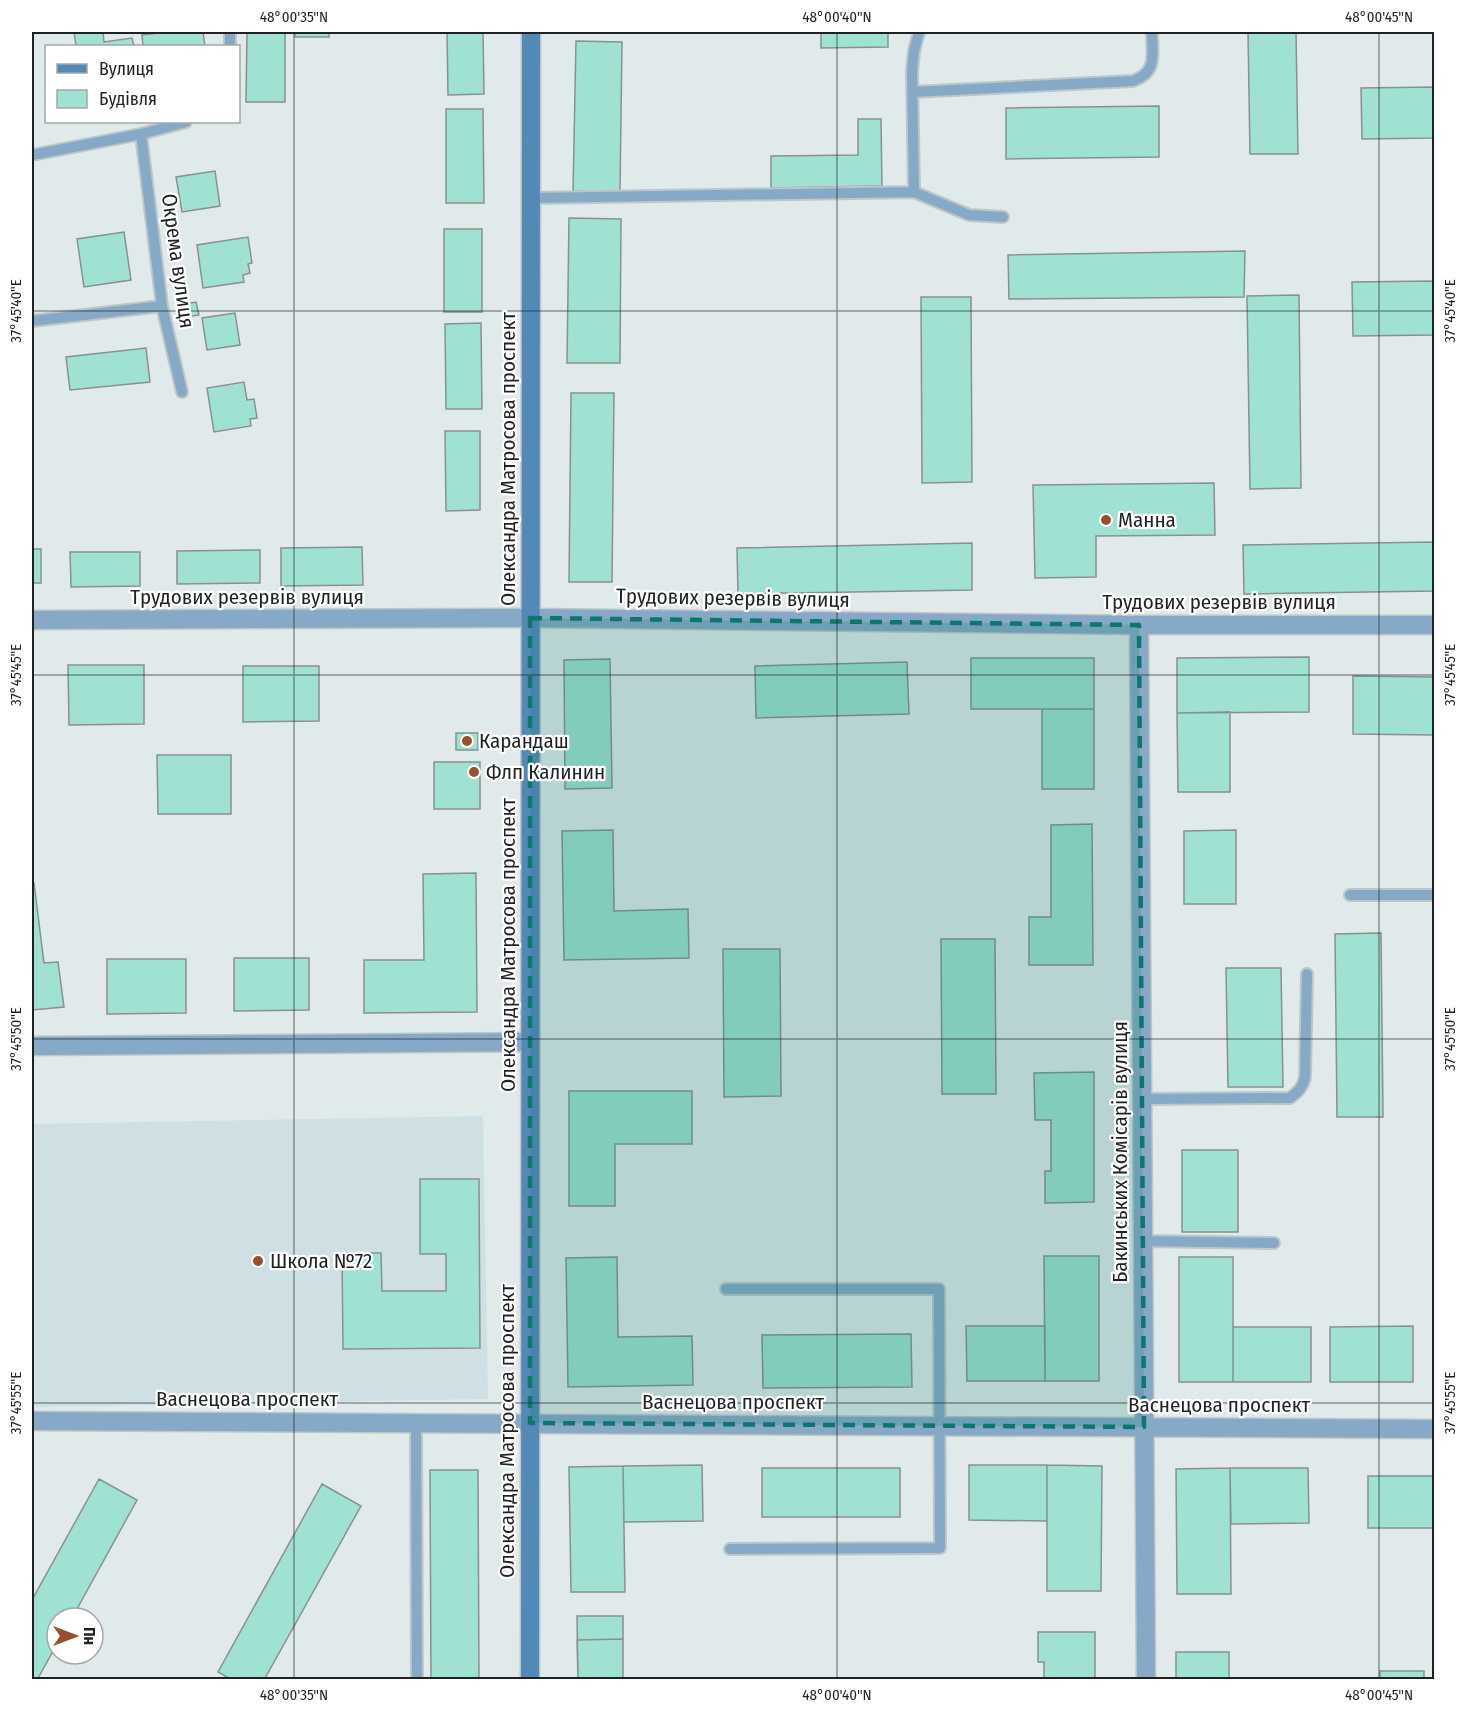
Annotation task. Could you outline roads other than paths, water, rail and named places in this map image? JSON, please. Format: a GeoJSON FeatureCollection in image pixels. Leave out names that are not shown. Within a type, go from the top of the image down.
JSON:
{"type":"FeatureCollection","features":[{"type":"Feature","properties":{"kind":"main road","name":"Олександра Матросова проспект"},"geometry":{"type":"LineString","coordinates":[[530,1680],[531,32]]}},
{"type":"Feature","properties":{"kind":"street","name":"Трудових резервів вулиця"},"geometry":{"type":"LineString","coordinates":[[32,620],[530,618],[1139,625],[1434,625]]}},
{"type":"Feature","properties":{"kind":"street","name":"Бакинських Комісарів вулиця"},"geometry":{"type":"LineString","coordinates":[[1139,625],[1146,1680]]}},
{"type":"Feature","properties":{"kind":"street"},"geometry":{"type":"LineString","coordinates":[[32,1046],[530,1042]]}},
{"type":"Feature","properties":{"kind":"street","name":"Васнецова проспект"},"geometry":{"type":"LineString","coordinates":[[32,1421],[1434,1429]]}},
{"type":"Feature","properties":{"kind":"lane"},"geometry":{"type":"LineString","coordinates":[[914,192],[912,71],[919,32]]}},
{"type":"Feature","properties":{"kind":"lane"},"geometry":{"type":"LineString","coordinates":[[913,92],[1133,81],[1143,78],[1149,71],[1152,62],[1152,32]]}},
{"type":"Feature","properties":{"kind":"lane"},"geometry":{"type":"LineString","coordinates":[[32,155],[141,134],[182,123]]}},
{"type":"Feature","properties":{"kind":"lane","name":"Окрема вулиця"},"geometry":{"type":"LineString","coordinates":[[141,134],[162,306],[182,392]]}},
{"type":"Feature","properties":{"kind":"lane"},"geometry":{"type":"LineString","coordinates":[[531,198],[914,192],[969,215],[1003,217]]}},
{"type":"Feature","properties":{"kind":"lane"},"geometry":{"type":"LineString","coordinates":[[32,321],[162,306]]}},
{"type":"Feature","properties":{"kind":"lane"},"geometry":{"type":"LineString","coordinates":[[1350,895],[1434,895]]}},
{"type":"Feature","properties":{"kind":"lane"},"geometry":{"type":"LineString","coordinates":[[1142,1099],[1290,1098],[1298,1092],[1303,1087],[1305,1077],[1307,974]]}},
{"type":"Feature","properties":{"kind":"lane"},"geometry":{"type":"LineString","coordinates":[[1143,1241],[1274,1243]]}},
{"type":"Feature","properties":{"kind":"lane"},"geometry":{"type":"LineString","coordinates":[[726,1289],[939,1289],[940,1548],[730,1549]]}},
{"type":"Feature","properties":{"kind":"lane"},"geometry":{"type":"LineString","coordinates":[[416,1423],[417,1680]]}},
{"type":"Feature","properties":{"kind":"place","name":"Манна"},"geometry":{"type":"Point","coordinates":[1106,520]}},
{"type":"Feature","properties":{"kind":"place","name":"Карандаш"},"geometry":{"type":"Point","coordinates":[467,741]}},
{"type":"Feature","properties":{"kind":"place","name":"Флп Калинин"},"geometry":{"type":"Point","coordinates":[474,772]}},
{"type":"Feature","properties":{"kind":"place","name":"Школа №72"},"geometry":{"type":"Point","coordinates":[258,1261]}}]}
